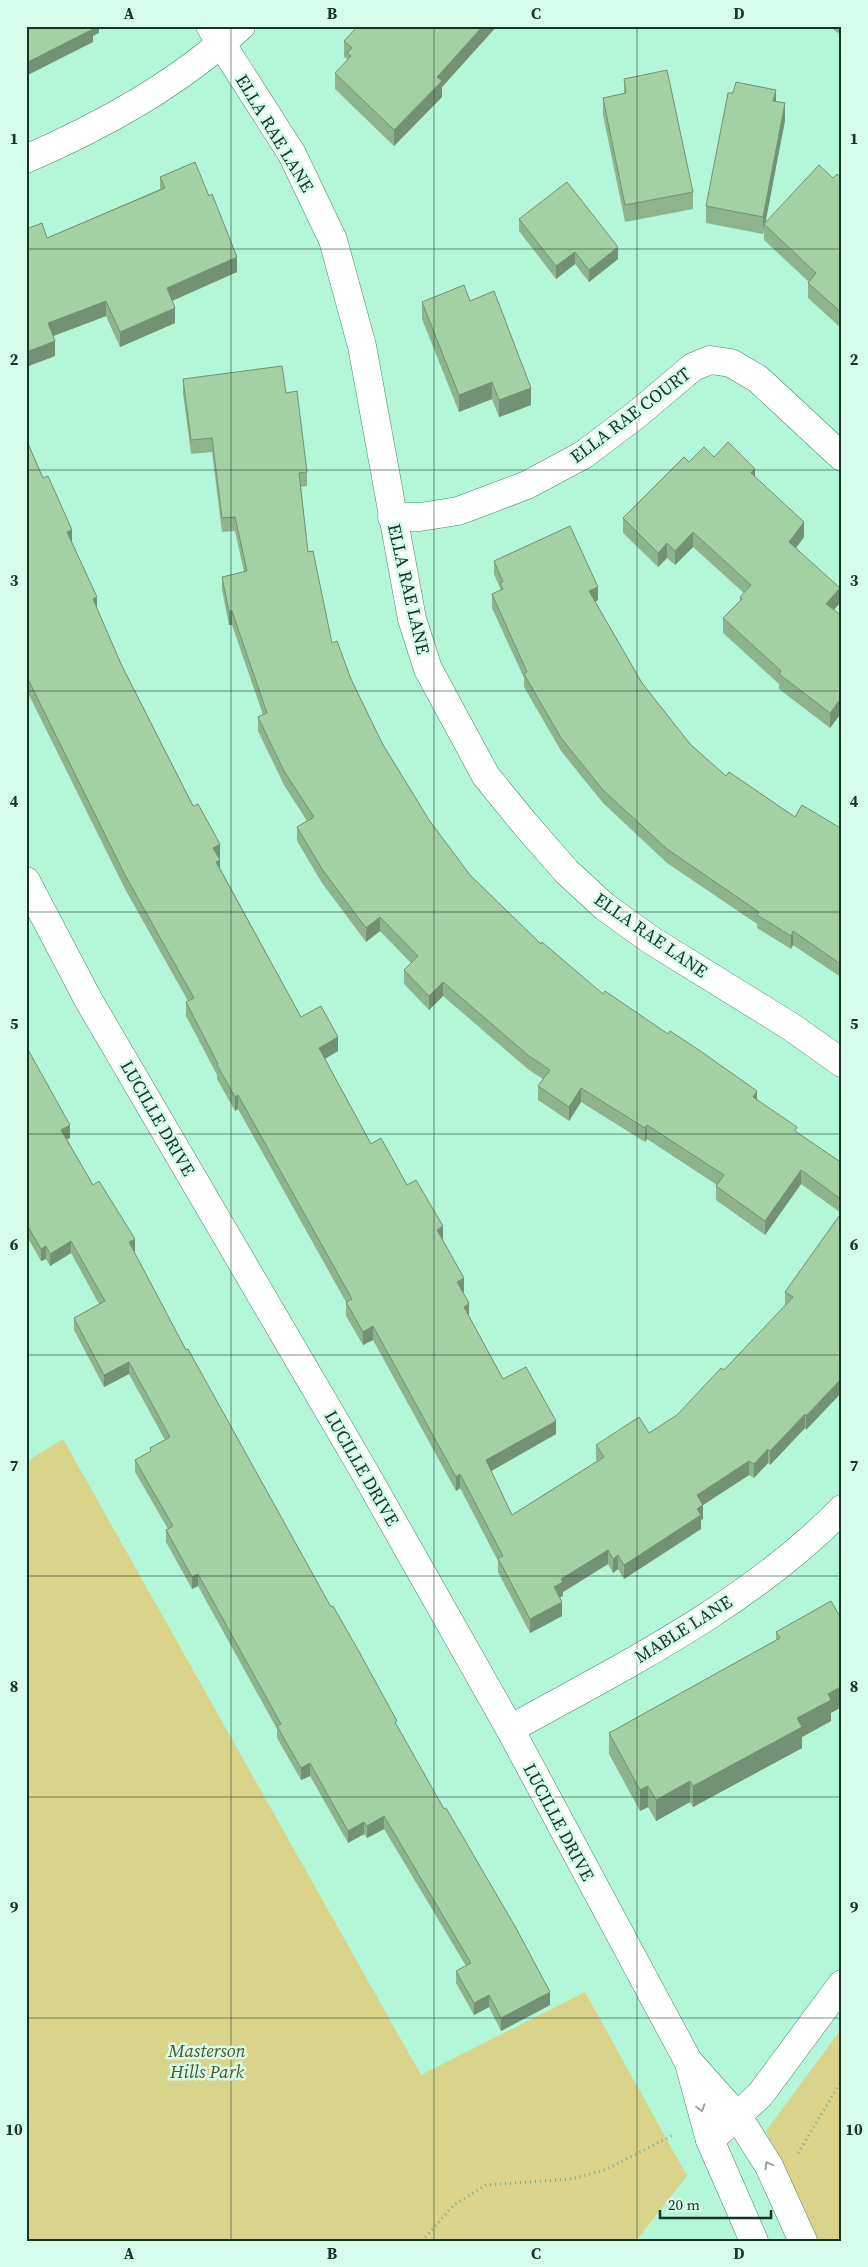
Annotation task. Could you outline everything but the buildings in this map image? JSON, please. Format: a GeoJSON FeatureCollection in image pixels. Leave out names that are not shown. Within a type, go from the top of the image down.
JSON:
{"type":"FeatureCollection","features":[{"type":"Feature","properties":{"kind":"street"},"geometry":{"type":"LineString","coordinates":[[26,160],[116,116],[171,82],[215,36],[241,26]]}},
{"type":"Feature","properties":{"kind":"street","name":"ELLA RAE LANE"},"geometry":{"type":"LineString","coordinates":[[215,36],[292,154],[333,240],[362,346],[412,619],[428,669],[486,776],[525,824],[568,872],[605,907],[651,940],[793,1028],[842,1063]]}},
{"type":"Feature","properties":{"kind":"street","name":"ELLA RAE COURT"},"geometry":{"type":"LineString","coordinates":[[392,517],[420,516],[458,510],[527,485],[583,455],[636,415],[686,372],[710,360],[732,363],[758,379],[842,457]]}},
{"type":"Feature","properties":{"kind":"street","name":"LUCILLE DRIVE"},"geometry":{"type":"LineString","coordinates":[[26,881],[89,1001],[359,1463],[510,1729],[688,2061],[710,2140],[754,2241]]}},
{"type":"Feature","properties":{"kind":"street","name":"MABLE LANE"},"geometry":{"type":"LineString","coordinates":[[510,1729],[668,1640],[768,1575],[822,1530],[842,1509]]}},
{"type":"Feature","properties":{"kind":"street"},"geometry":{"type":"LineString","coordinates":[[710,2140],[738,2117],[760,2095],[842,1984]]}},
{"type":"Feature","properties":{"kind":"street","name":"LUCILLE DRIVE"},"geometry":{"type":"LineString","coordinates":[[688,2061],[738,2117],[768,2166],[803,2241]]}},
{"type":"Feature","properties":{"kind":"path"},"geometry":{"type":"LineString","coordinates":[[794,2160],[842,2080]]}},
{"type":"Feature","properties":{"kind":"path"},"geometry":{"type":"LineString","coordinates":[[422,2241],[454,2205],[486,2185],[571,2178],[605,2170],[674,2134]]}},
{"type":"Feature","properties":{"kind":"green space","name":"Masterson Hills Park"},"geometry":{"type":"Polygon","coordinates":[[[63,1439],[421,2075],[585,1992],[687,2176],[636,2241],[26,2241],[26,1462],[63,1439]]]}},
{"type":"Feature","properties":{"kind":"green space"},"geometry":{"type":"Polygon","coordinates":[[[842,2028],[842,2241],[816,2241],[766,2131],[842,2028]]]}}]}
